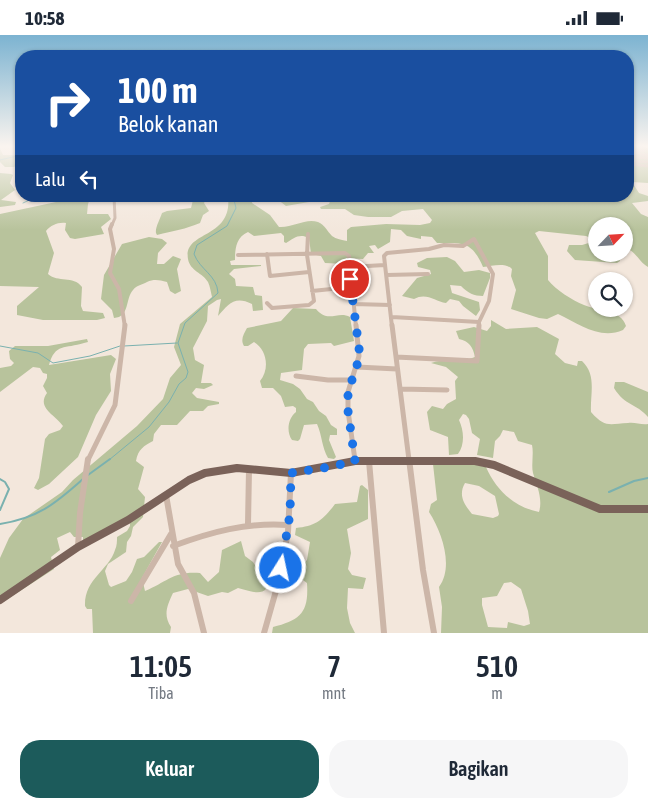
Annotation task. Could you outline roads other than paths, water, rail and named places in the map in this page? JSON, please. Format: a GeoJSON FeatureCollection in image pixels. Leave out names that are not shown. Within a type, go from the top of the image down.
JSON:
{"type":"FeatureCollection","features":[{"type":"Feature","properties":{"kind":"main road"},"geometry":{"type":"LineString","coordinates":[[0,600],[78,547],[128,520],[188,480],[205,473],[237,468],[291,473],[355,461],[482,462],[494,465],[600,509],[648,509]]}},
{"type":"Feature","properties":{"kind":"street"},"geometry":{"type":"LineString","coordinates":[[78,547],[80,513],[88,459],[115,405],[122,356],[124,323],[121,297],[119,289],[110,273],[114,249],[110,229],[115,218],[114,202]]}},
{"type":"Feature","properties":{"kind":"street"},"geometry":{"type":"LineString","coordinates":[[267,303],[272,308],[309,305],[314,301],[307,255],[308,234]]}},
{"type":"Feature","properties":{"kind":"street"},"geometry":{"type":"LineString","coordinates":[[396,357],[477,361],[480,323],[489,301],[493,274],[474,239],[463,245],[444,245],[429,249],[387,253],[384,256],[397,369],[423,570],[434,633]]}},
{"type":"Feature","properties":{"kind":"street"},"geometry":{"type":"LineString","coordinates":[[238,255],[346,253],[348,255],[360,356],[350,381],[348,392],[348,411],[355,461]]}},
{"type":"Feature","properties":{"kind":"street"},"geometry":{"type":"LineString","coordinates":[[267,254],[268,273],[271,277],[309,272]]}},
{"type":"Feature","properties":{"kind":"street"},"geometry":{"type":"LineString","coordinates":[[349,267],[386,265]]}},
{"type":"Feature","properties":{"kind":"street"},"geometry":{"type":"LineString","coordinates":[[387,275],[428,274]]}},
{"type":"Feature","properties":{"kind":"street"},"geometry":{"type":"LineString","coordinates":[[312,291],[351,287]]}},
{"type":"Feature","properties":{"kind":"street"},"geometry":{"type":"LineString","coordinates":[[354,304],[390,305]]}},
{"type":"Feature","properties":{"kind":"street"},"geometry":{"type":"LineString","coordinates":[[392,317],[480,323]]}},
{"type":"Feature","properties":{"kind":"street"},"geometry":{"type":"LineString","coordinates":[[357,367],[397,369]]}},
{"type":"Feature","properties":{"kind":"street"},"geometry":{"type":"LineString","coordinates":[[296,376],[350,381]]}},
{"type":"Feature","properties":{"kind":"street"},"geometry":{"type":"LineString","coordinates":[[400,389],[447,390]]}},
{"type":"Feature","properties":{"kind":"street"},"geometry":{"type":"LineString","coordinates":[[369,461],[384,633]]}},
{"type":"Feature","properties":{"kind":"street"},"geometry":{"type":"LineString","coordinates":[[248,524],[249,469]]}},
{"type":"Feature","properties":{"kind":"street"},"geometry":{"type":"LineString","coordinates":[[264,633],[279,580],[288,525],[291,473]]}},
{"type":"Feature","properties":{"kind":"street"},"geometry":{"type":"LineString","coordinates":[[166,493],[173,546],[178,564],[194,593],[204,633]]}},
{"type":"Feature","properties":{"kind":"street"},"geometry":{"type":"LineString","coordinates":[[173,546],[222,530],[248,524],[288,525]]}},
{"type":"Feature","properties":{"kind":"street"},"geometry":{"type":"LineString","coordinates":[[131,601],[172,533]]}},
{"type":"Feature","properties":{"kind":"waterway"},"geometry":{"type":"LineString","coordinates":[[109,460],[149,427],[169,402],[179,384],[186,378],[188,372],[178,343],[185,323],[218,293],[212,277],[194,254],[197,245],[227,226],[236,208],[234,202]]}},
{"type":"Feature","properties":{"kind":"waterway"},"geometry":{"type":"LineString","coordinates":[[124,346],[177,343]]}},
{"type":"Feature","properties":{"kind":"waterway"},"geometry":{"type":"LineString","coordinates":[[0,346],[38,353],[53,363],[90,356],[120,346]]}},
{"type":"Feature","properties":{"kind":"waterway"},"geometry":{"type":"LineString","coordinates":[[88,475],[110,459]]}},
{"type":"Feature","properties":{"kind":"waterway"},"geometry":{"type":"LineString","coordinates":[[609,492],[634,481],[648,478]]}},
{"type":"Feature","properties":{"kind":"waterway"},"geometry":{"type":"LineString","coordinates":[[0,479],[5,482],[9,489],[0,510]]}},
{"type":"Feature","properties":{"kind":"waterway"},"geometry":{"type":"LineString","coordinates":[[0,524],[36,514],[64,496],[83,479]]}}]}
